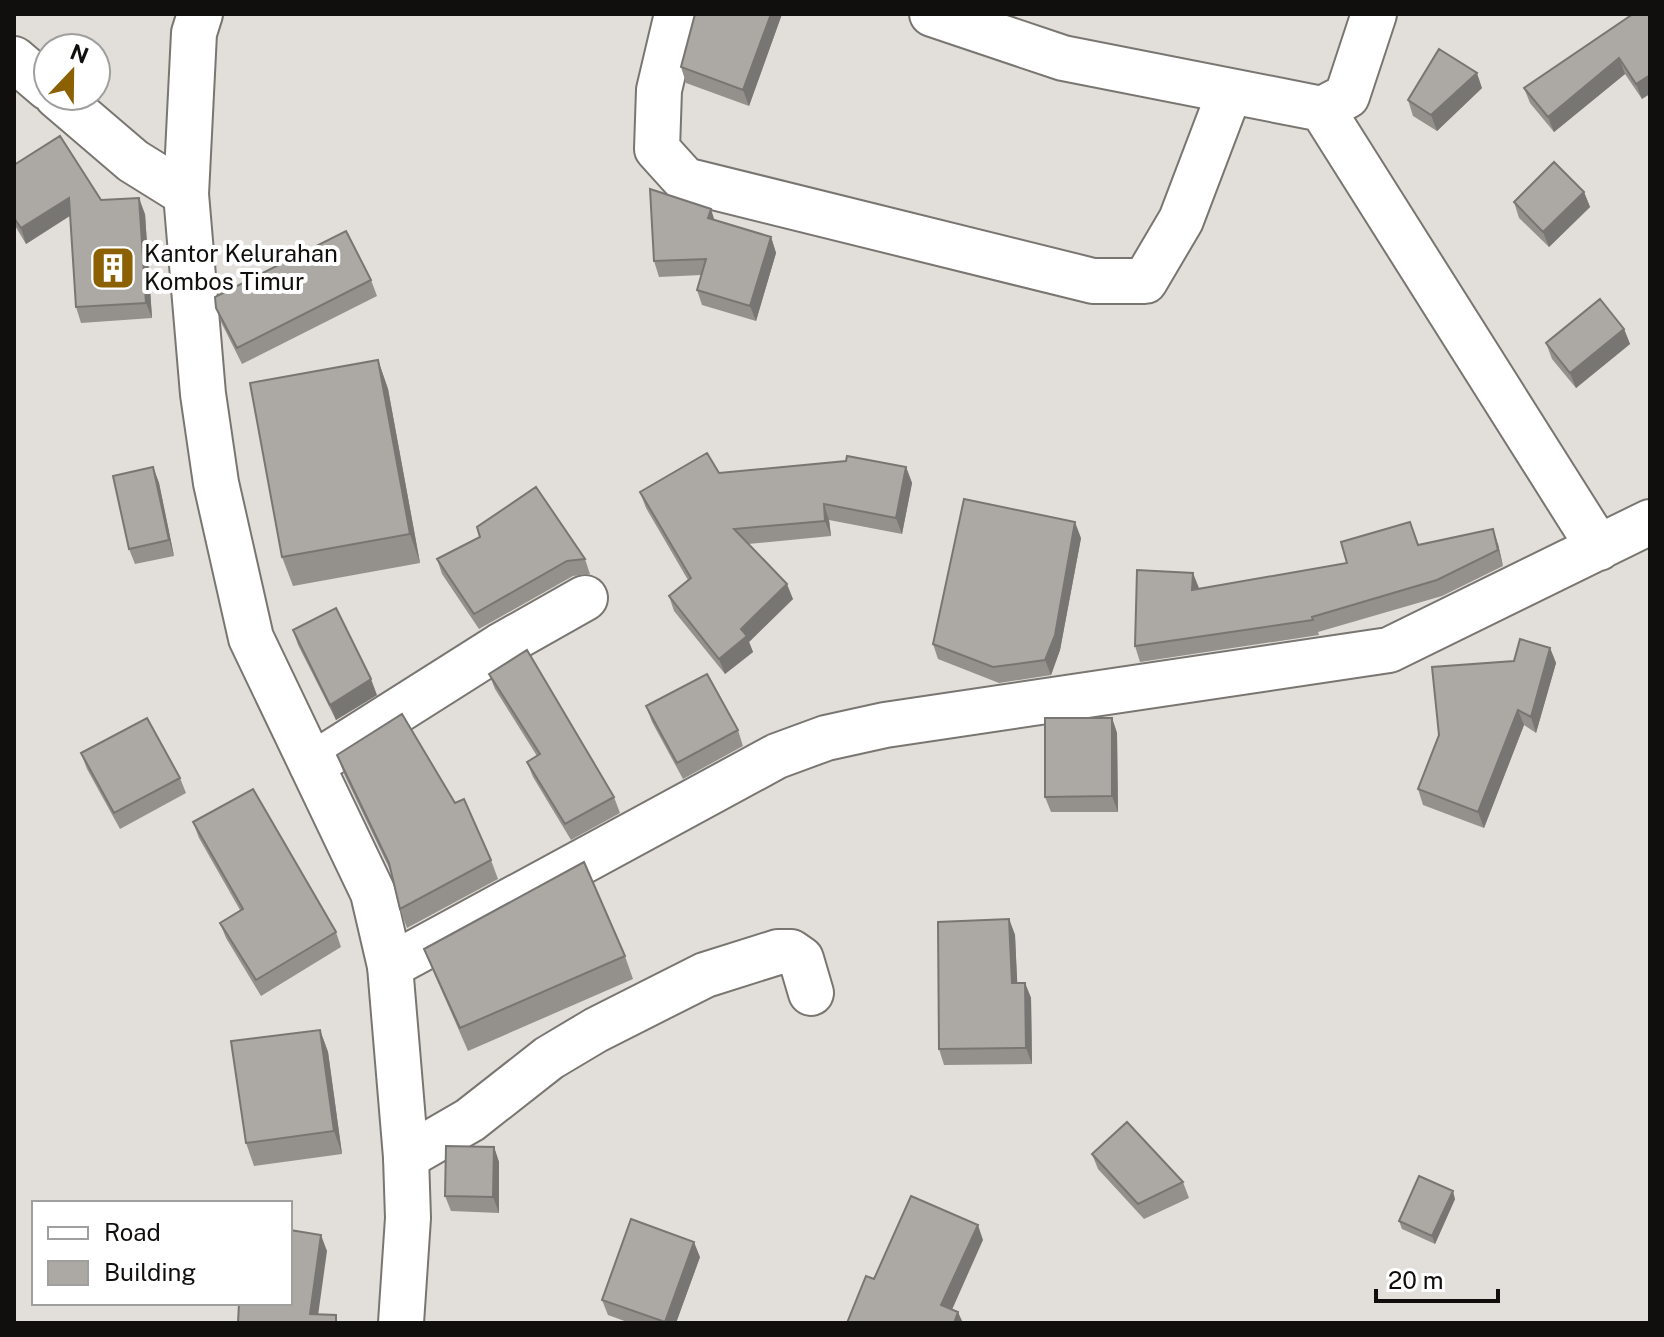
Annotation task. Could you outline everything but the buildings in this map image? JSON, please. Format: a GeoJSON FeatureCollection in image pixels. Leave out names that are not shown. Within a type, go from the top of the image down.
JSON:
{"type":"FeatureCollection","features":[{"type":"Feature","properties":{"kind":"street"},"geometry":{"type":"LineString","coordinates":[[200,14],[194,33],[186,194],[203,394],[226,526],[251,638],[373,893],[390,966],[408,1218],[401,1323]]}},
{"type":"Feature","properties":{"kind":"street"},"geometry":{"type":"LineString","coordinates":[[677,14],[659,90],[657,149],[685,180],[1093,281],[1145,281],[1181,220],[1230,91]]}},
{"type":"Feature","properties":{"kind":"street"},"geometry":{"type":"LineString","coordinates":[[932,14],[1063,58],[1322,109],[1347,96],[1374,14]]}},
{"type":"Feature","properties":{"kind":"street"},"geometry":{"type":"LineString","coordinates":[[14,59],[32,74]]}},
{"type":"Feature","properties":{"kind":"street"},"geometry":{"type":"LineString","coordinates":[[1322,109],[1599,548]]}},
{"type":"Feature","properties":{"kind":"street"},"geometry":{"type":"LineString","coordinates":[[76,112],[133,161],[186,194]]}},
{"type":"Feature","properties":{"kind":"street"},"geometry":{"type":"LineString","coordinates":[[390,966],[777,756],[826,738],[885,725],[1389,650],[1650,522]]}},
{"type":"Feature","properties":{"kind":"street"},"geometry":{"type":"LineString","coordinates":[[312,765],[500,646],[585,598]]}},
{"type":"Feature","properties":{"kind":"street"},"geometry":{"type":"LineString","coordinates":[[406,1157],[470,1120],[549,1058],[705,975],[778,952],[791,952],[801,959],[811,993]]}},
{"type":"Feature","properties":{"kind":"place","name":"Kantor Kelurahan Kombos Timur"},"geometry":{"type":"Point","coordinates":[113,268]}}]}
